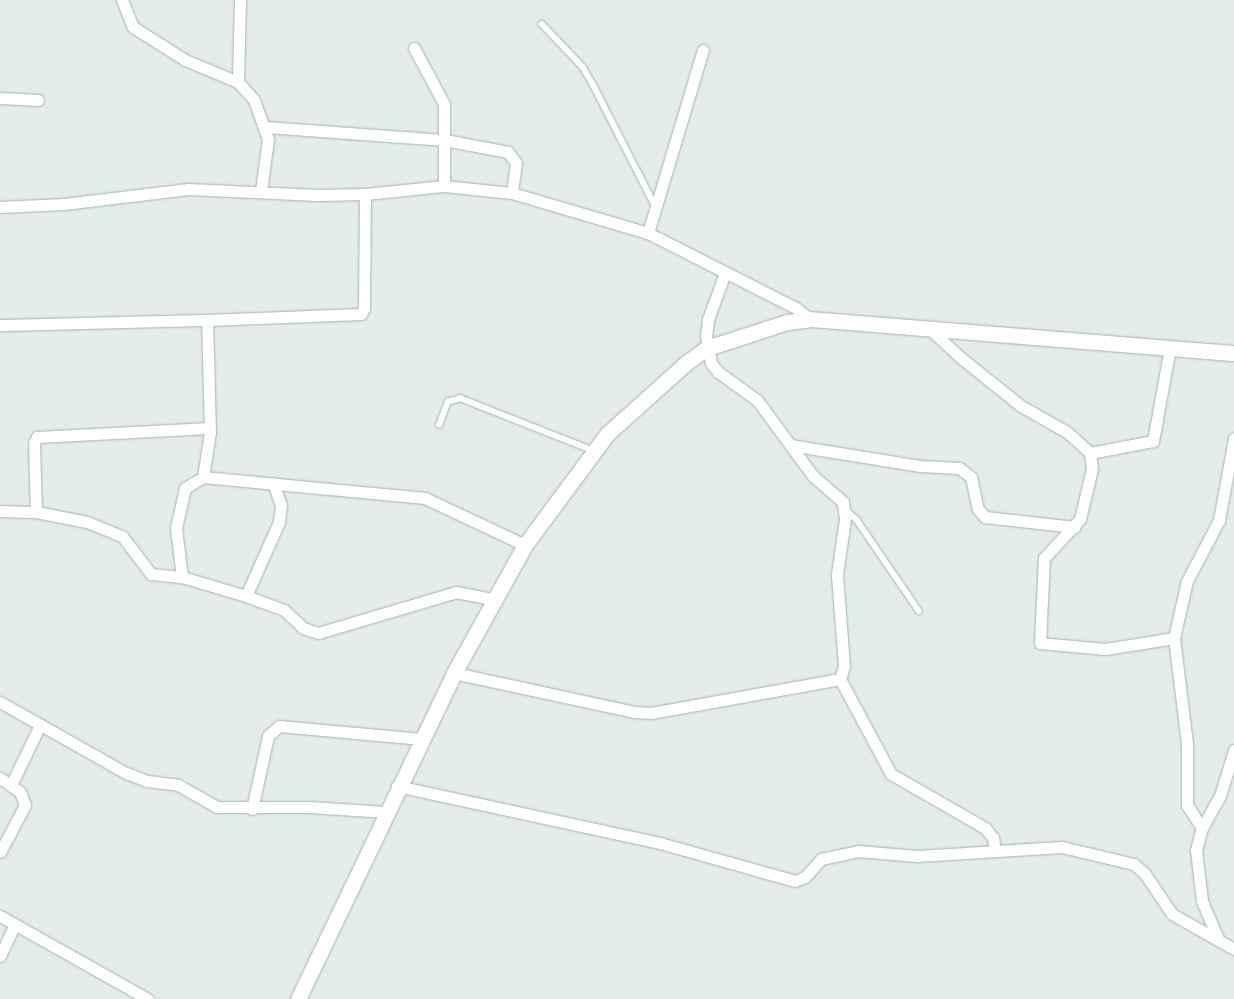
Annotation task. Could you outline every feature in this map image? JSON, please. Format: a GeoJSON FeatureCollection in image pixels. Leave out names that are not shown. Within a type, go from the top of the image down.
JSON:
{"type":"FeatureCollection","features":[{"type":"Feature","properties":{"kind":"street"},"geometry":{"type":"LineString","coordinates":[[122,0],[134,27],[185,60],[238,82],[254,100],[266,127],[268,138],[261,191]]}},
{"type":"Feature","properties":{"kind":"street"},"geometry":{"type":"LineString","coordinates":[[238,82],[240,0]]}},
{"type":"Feature","properties":{"kind":"street"},"geometry":{"type":"LineString","coordinates":[[414,48],[441,94],[445,140],[444,186]]}},
{"type":"Feature","properties":{"kind":"street"},"geometry":{"type":"LineString","coordinates":[[648,233],[703,50]]}},
{"type":"Feature","properties":{"kind":"street"},"geometry":{"type":"LineString","coordinates":[[0,98],[38,100]]}},
{"type":"Feature","properties":{"kind":"street"},"geometry":{"type":"LineString","coordinates":[[266,127],[445,140],[508,152],[514,156],[516,163],[512,193]]}},
{"type":"Feature","properties":{"kind":"street"},"geometry":{"type":"LineString","coordinates":[[0,207],[64,204],[154,191],[261,191],[365,194],[444,186],[512,193],[648,233],[796,308],[810,319]]}},
{"type":"Feature","properties":{"kind":"street"},"geometry":{"type":"LineString","coordinates":[[0,325],[361,314],[364,308],[365,194]]}},
{"type":"Feature","properties":{"kind":"street"},"geometry":{"type":"LineString","coordinates":[[725,273],[708,318],[708,348],[711,363],[718,372],[757,400],[813,476],[840,497],[846,510],[836,574],[844,666],[840,678],[891,774],[985,828],[993,838],[995,851]]}},
{"type":"Feature","properties":{"kind":"street"},"geometry":{"type":"LineString","coordinates":[[298,999],[385,812],[454,673],[493,599],[525,545],[592,450],[669,375],[708,348],[788,322],[810,319],[932,331],[1234,353]]}},
{"type":"Feature","properties":{"kind":"street"},"geometry":{"type":"LineString","coordinates":[[203,477],[209,428],[206,320]]}},
{"type":"Feature","properties":{"kind":"street"},"geometry":{"type":"LineString","coordinates":[[932,331],[960,358],[1021,406],[1067,432],[1090,452],[1092,469],[1080,519],[1044,558],[1040,643],[1106,649],[1174,638]]}},
{"type":"Feature","properties":{"kind":"street"},"geometry":{"type":"LineString","coordinates":[[1090,452],[1153,441],[1170,347]]}},
{"type":"Feature","properties":{"kind":"street"},"geometry":{"type":"LineString","coordinates":[[36,512],[34,443],[37,437],[209,428]]}},
{"type":"Feature","properties":{"kind":"street"},"geometry":{"type":"LineString","coordinates":[[1202,828],[1187,805],[1187,744],[1174,638],[1187,581],[1219,520],[1234,438]]}},
{"type":"Feature","properties":{"kind":"street"},"geometry":{"type":"LineString","coordinates":[[790,445],[919,466],[959,468],[971,477],[978,509],[985,517],[1074,527]]}},
{"type":"Feature","properties":{"kind":"street"},"geometry":{"type":"LineString","coordinates":[[182,577],[176,528],[186,488],[203,477],[425,498],[525,545]]}},
{"type":"Feature","properties":{"kind":"street"},"geometry":{"type":"LineString","coordinates":[[246,596],[280,522],[281,505],[273,483]]}},
{"type":"Feature","properties":{"kind":"street"},"geometry":{"type":"LineString","coordinates":[[0,511],[36,512],[87,522],[122,536],[134,549],[146,571],[182,577],[246,596],[284,610],[303,628],[318,633],[456,592],[493,599]]}},
{"type":"Feature","properties":{"kind":"street"},"geometry":{"type":"LineString","coordinates":[[454,673],[641,712],[840,678]]}},
{"type":"Feature","properties":{"kind":"street"},"geometry":{"type":"LineString","coordinates":[[0,702],[136,778],[178,785],[217,807],[252,809],[310,807],[385,812]]}},
{"type":"Feature","properties":{"kind":"street"},"geometry":{"type":"LineString","coordinates":[[11,785],[40,724]]}},
{"type":"Feature","properties":{"kind":"street"},"geometry":{"type":"LineString","coordinates":[[252,809],[268,736],[279,726],[421,739]]}},
{"type":"Feature","properties":{"kind":"street"},"geometry":{"type":"LineString","coordinates":[[1218,939],[1200,890],[1196,850],[1202,828],[1220,796],[1234,750]]}},
{"type":"Feature","properties":{"kind":"street"},"geometry":{"type":"LineString","coordinates":[[0,778],[11,785],[24,798],[25,805],[0,852]]}},
{"type":"Feature","properties":{"kind":"street"},"geometry":{"type":"LineString","coordinates":[[398,786],[660,843],[795,881],[805,877],[821,859],[842,854],[880,852],[917,856],[1052,846],[1134,864],[1144,874],[1172,914],[1234,949]]}},
{"type":"Feature","properties":{"kind":"street"},"geometry":{"type":"LineString","coordinates":[[0,916],[148,999]]}},
{"type":"Feature","properties":{"kind":"street"},"geometry":{"type":"LineString","coordinates":[[0,956],[14,924]]}},
{"type":"Feature","properties":{"kind":"lane"},"geometry":{"type":"LineString","coordinates":[[542,24],[583,67],[656,206]]}},
{"type":"Feature","properties":{"kind":"lane"},"geometry":{"type":"LineString","coordinates":[[439,425],[448,402],[460,398],[592,450]]}},
{"type":"Feature","properties":{"kind":"lane"},"geometry":{"type":"LineString","coordinates":[[846,510],[857,520],[919,611]]}}]}
